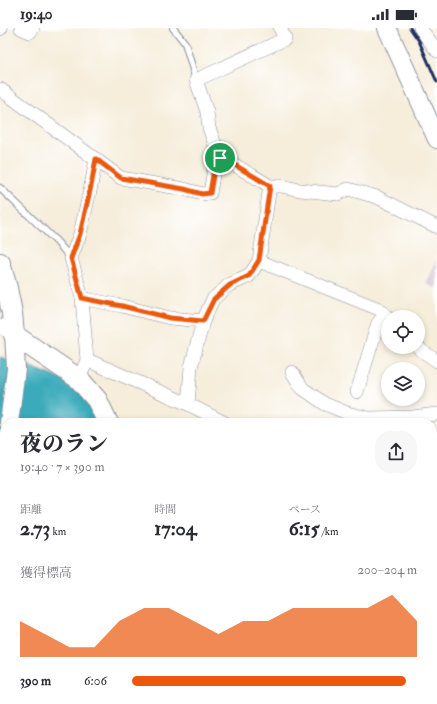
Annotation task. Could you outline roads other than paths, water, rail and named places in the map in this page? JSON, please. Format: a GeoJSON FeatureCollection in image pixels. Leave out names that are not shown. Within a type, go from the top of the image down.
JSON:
{"type":"FeatureCollection","features":[{"type":"Feature","properties":{"kind":"main road"},"geometry":{"type":"LineString","coordinates":[[0,263],[12,313],[7,331],[79,379],[97,400],[106,418]]}},
{"type":"Feature","properties":{"kind":"street"},"geometry":{"type":"LineString","coordinates":[[20,28],[30,32],[33,28]]}},
{"type":"Feature","properties":{"kind":"street"},"geometry":{"type":"LineString","coordinates":[[280,28],[285,39],[196,80],[207,112],[209,128],[220,158],[228,161],[270,186],[281,186],[300,190],[338,194],[348,189],[377,197],[437,227]]}},
{"type":"Feature","properties":{"kind":"street"},"geometry":{"type":"LineString","coordinates":[[387,28],[437,139]]}},
{"type":"Feature","properties":{"kind":"street"},"geometry":{"type":"LineString","coordinates":[[420,28],[437,51]]}},
{"type":"Feature","properties":{"kind":"street"},"geometry":{"type":"LineString","coordinates":[[0,89],[121,178],[184,189],[202,194],[210,193],[215,163],[220,158]]}},
{"type":"Feature","properties":{"kind":"street"},"geometry":{"type":"LineString","coordinates":[[79,379],[87,360],[82,298],[71,258],[80,234],[96,159]]}},
{"type":"Feature","properties":{"kind":"street"},"geometry":{"type":"LineString","coordinates":[[188,404],[191,367],[203,321],[214,299],[230,285],[249,276],[259,260],[270,186]]}},
{"type":"Feature","properties":{"kind":"street"},"geometry":{"type":"LineString","coordinates":[[259,260],[381,311]]}},
{"type":"Feature","properties":{"kind":"street"},"geometry":{"type":"LineString","coordinates":[[82,298],[170,318],[203,321]]}},
{"type":"Feature","properties":{"kind":"street"},"geometry":{"type":"LineString","coordinates":[[357,392],[378,323],[381,321]]}},
{"type":"Feature","properties":{"kind":"street"},"geometry":{"type":"LineString","coordinates":[[7,331],[16,358],[14,389],[10,418]]}},
{"type":"Feature","properties":{"kind":"street"},"geometry":{"type":"LineString","coordinates":[[425,353],[437,361]]}},
{"type":"Feature","properties":{"kind":"street"},"geometry":{"type":"LineString","coordinates":[[87,360],[188,404],[215,418]]}},
{"type":"Feature","properties":{"kind":"street"},"geometry":{"type":"LineString","coordinates":[[292,372],[302,388],[325,404],[347,413],[369,418],[413,417],[437,414]]}},
{"type":"Feature","properties":{"kind":"lane"},"geometry":{"type":"LineString","coordinates":[[173,28],[186,43],[196,80]]}},
{"type":"Feature","properties":{"kind":"lane"},"geometry":{"type":"LineString","coordinates":[[0,188],[56,241],[71,258]]}},
{"type":"Feature","properties":{"kind":"water"},"geometry":{"type":"Polygon","coordinates":[[[0,357],[31,367],[74,384],[91,408],[95,418],[0,418],[0,357]]]}},
{"type":"Feature","properties":{"kind":"railway"},"geometry":{"type":"LineString","coordinates":[[410,28],[419,41],[437,82]]}}]}
